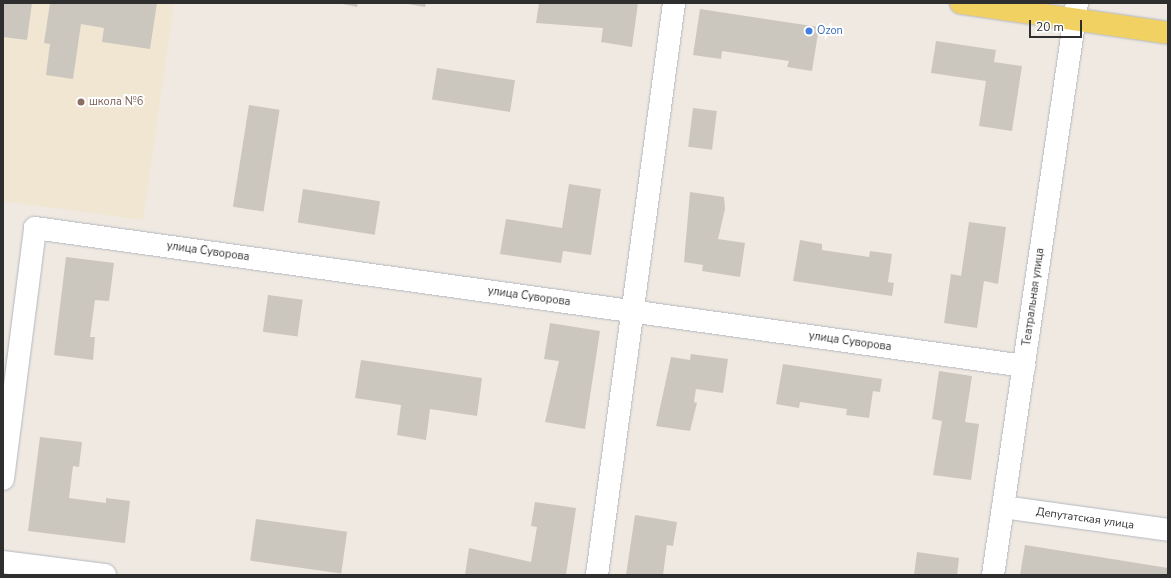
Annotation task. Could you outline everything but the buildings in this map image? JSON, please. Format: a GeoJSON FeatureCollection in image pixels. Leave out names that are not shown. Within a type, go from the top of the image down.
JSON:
{"type":"FeatureCollection","features":[{"type":"Feature","properties":{"kind":"main road"},"geometry":{"type":"LineString","coordinates":[[961,3],[1076,11],[1168,33]]}},
{"type":"Feature","properties":{"kind":"street"},"geometry":{"type":"LineString","coordinates":[[597,575],[674,3]]}},
{"type":"Feature","properties":{"kind":"street","name":"Театральная улица"},"geometry":{"type":"LineString","coordinates":[[993,575],[1076,11]]}},
{"type":"Feature","properties":{"kind":"street","name":"улица Суворова"},"geometry":{"type":"LineString","coordinates":[[3,479],[35,228],[1024,366]]}},
{"type":"Feature","properties":{"kind":"street","name":"Депутатская улица"},"geometry":{"type":"LineString","coordinates":[[1003,507],[1168,530]]}},
{"type":"Feature","properties":{"kind":"street"},"geometry":{"type":"LineString","coordinates":[[3,562],[105,575]]}},
{"type":"Feature","properties":{"kind":"shaded area","name":"школа №6"},"geometry":{"type":"Polygon","coordinates":[[[3,3],[174,3],[143,220],[3,201],[3,3]]]}},
{"type":"Feature","properties":{"kind":"place","name":"Ozon"},"geometry":{"type":"Point","coordinates":[809,31]}},
{"type":"Feature","properties":{"kind":"place","name":"школа №6"},"geometry":{"type":"Point","coordinates":[81,102]}}]}
